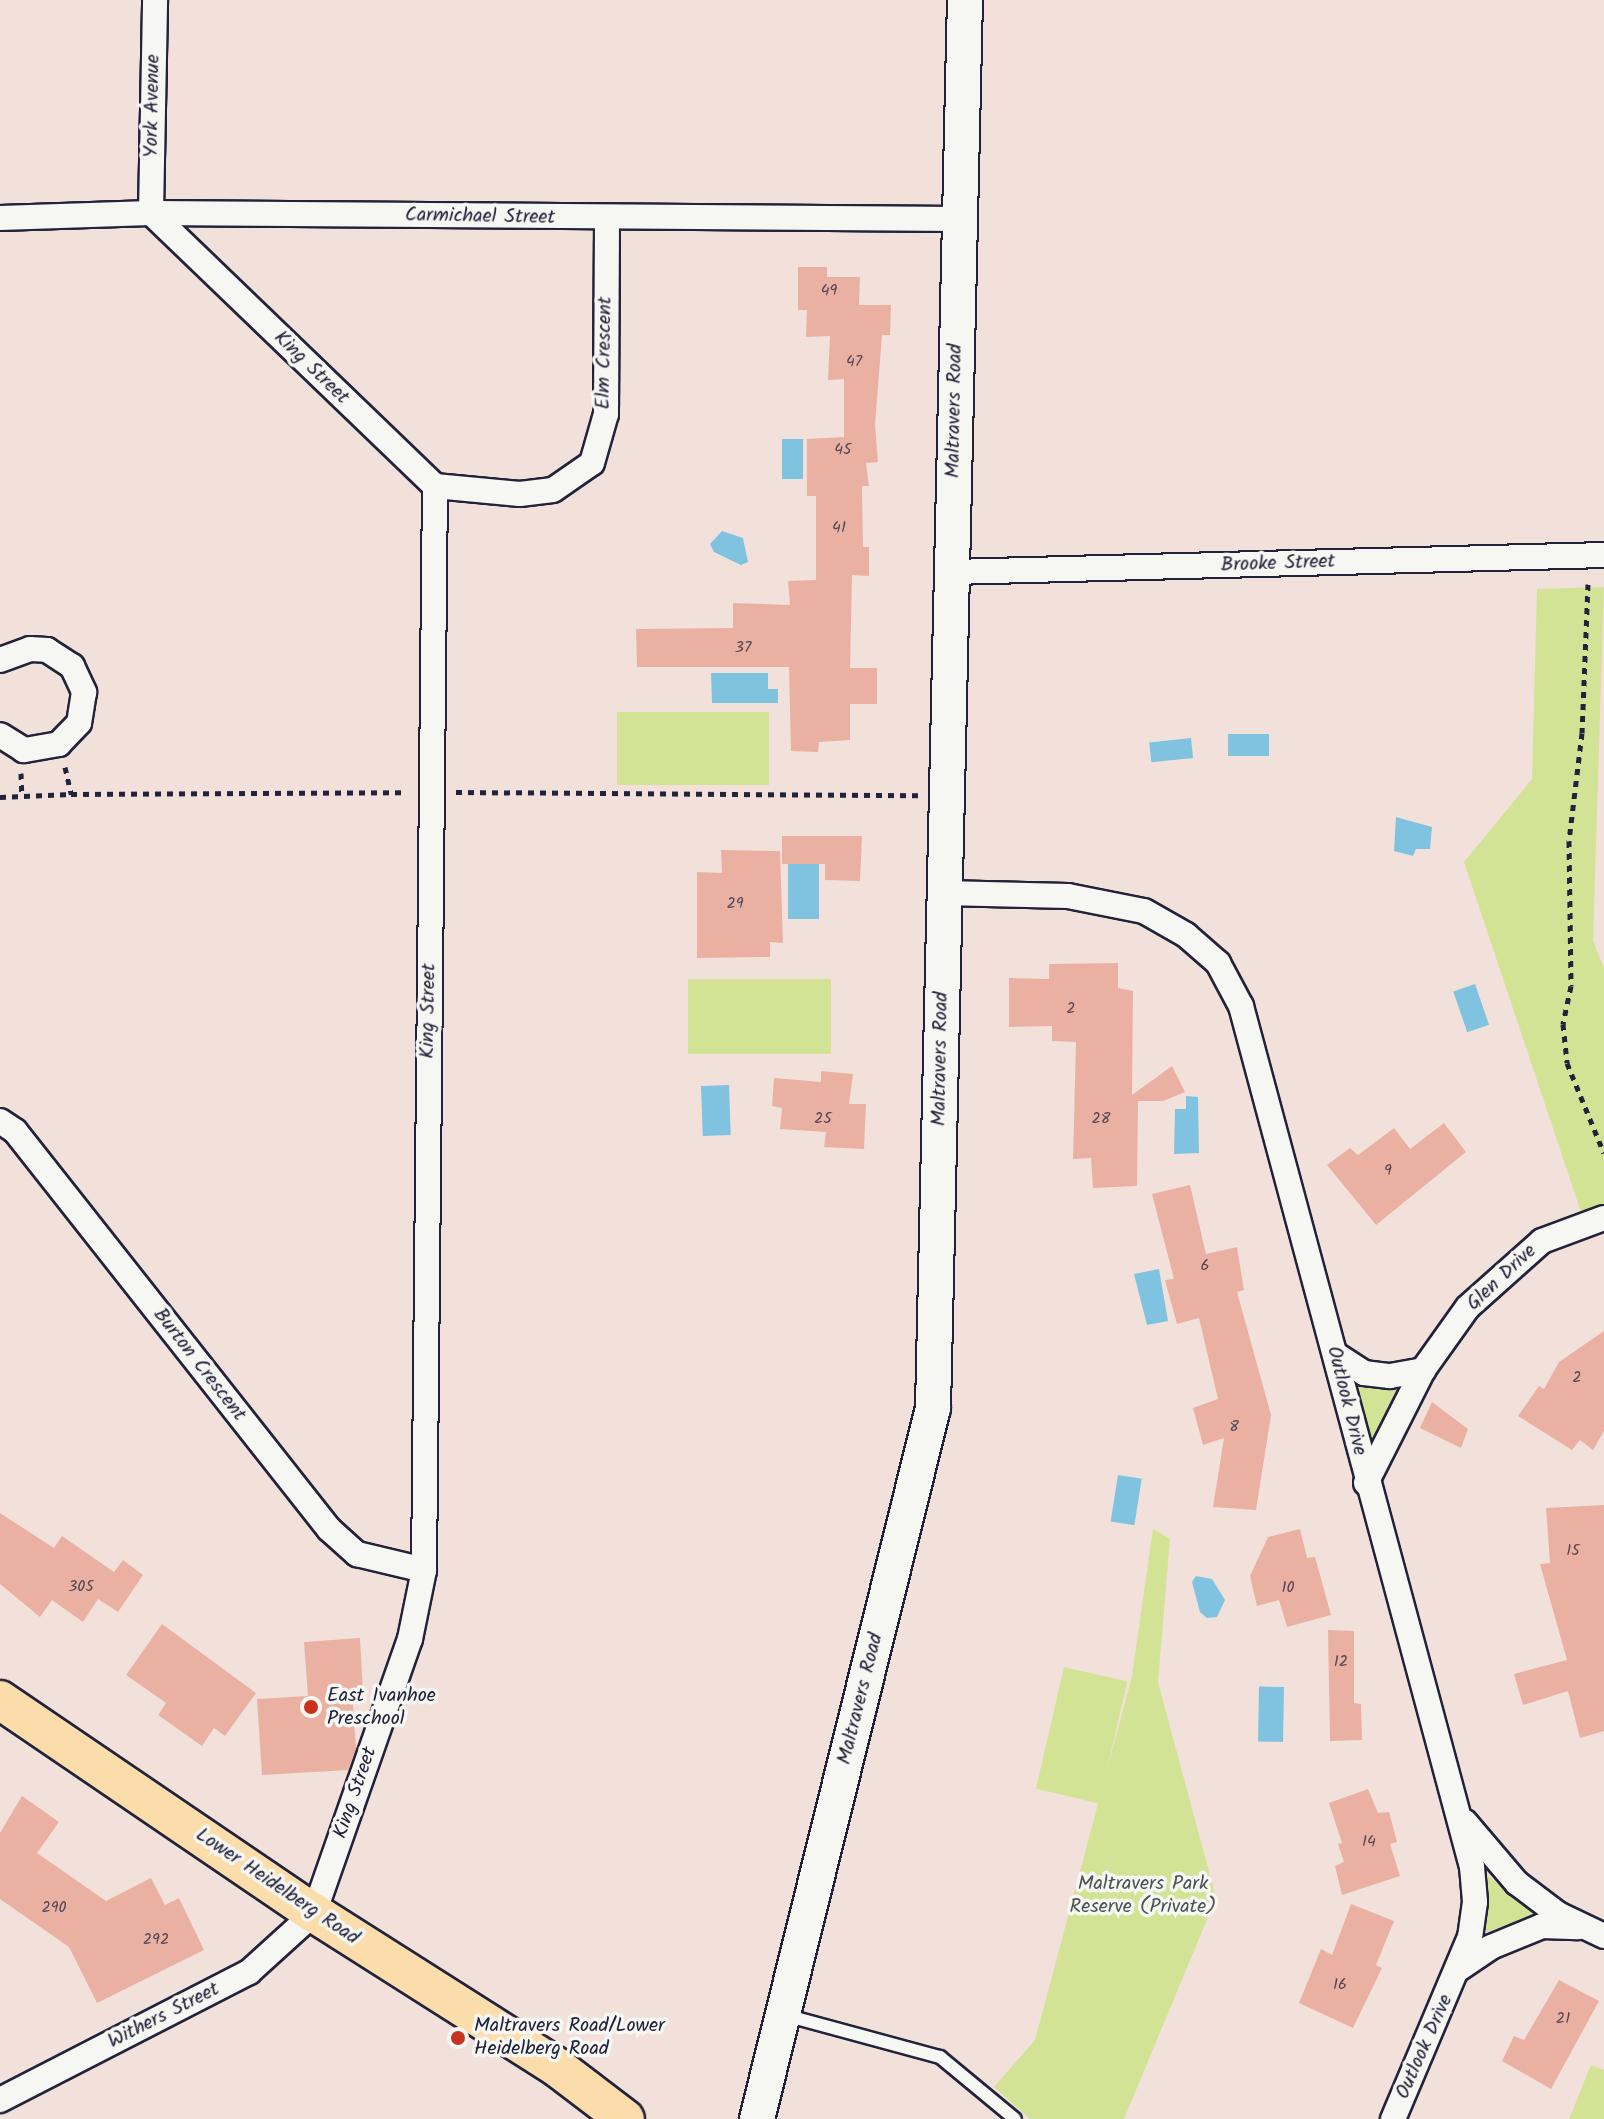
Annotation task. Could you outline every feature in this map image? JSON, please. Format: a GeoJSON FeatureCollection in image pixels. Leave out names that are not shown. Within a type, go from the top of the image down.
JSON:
{"type":"FeatureCollection","features":[{"type":"Feature","properties":{"kind":"main road","name":"Lower Heidelberg Road"},"geometry":{"type":"LineString","coordinates":[[0,1700],[314,1913],[558,2068],[625,2119]]}},
{"type":"Feature","properties":{"kind":"main road","name":"Lower Heidelberg Road"},"geometry":{"type":"LineString","coordinates":[[558,2068],[590,2119]]}},
{"type":"Feature","properties":{"kind":"street","name":"York Avenue"},"geometry":{"type":"LineString","coordinates":[[151,213],[155,0]]}},
{"type":"Feature","properties":{"kind":"street","name":"Maltravers Road"},"geometry":{"type":"LineString","coordinates":[[752,2112],[782,2014],[933,1408],[965,0]]}},
{"type":"Feature","properties":{"kind":"street","name":"Carmichael Street"},"geometry":{"type":"LineString","coordinates":[[0,218],[151,213],[607,219],[959,219]]}},
{"type":"Feature","properties":{"kind":"street","name":"King Street"},"geometry":{"type":"LineString","coordinates":[[151,213],[435,486],[424,1570],[410,1639],[314,1913]]}},
{"type":"Feature","properties":{"kind":"street","name":"Elm Crescent"},"geometry":{"type":"LineString","coordinates":[[435,486],[520,494],[553,490],[592,463],[606,414],[607,219]]}},
{"type":"Feature","properties":{"kind":"street","name":"Brooke Street"},"geometry":{"type":"LineString","coordinates":[[952,572],[1604,555]]}},
{"type":"Feature","properties":{"kind":"street"},"geometry":{"type":"LineString","coordinates":[[0,660],[30,649],[47,650],[72,666],[84,692],[84,711],[70,736],[59,744],[24,750],[0,735]]}},
{"type":"Feature","properties":{"kind":"street","name":"Outlook Drive"},"geometry":{"type":"LineString","coordinates":[[944,893],[1114,901],[1176,929],[1218,963],[1241,1006],[1335,1354],[1366,1483],[1457,1811],[1475,1902],[1460,1968],[1393,2119]]}},
{"type":"Feature","properties":{"kind":"street","name":"Burton Crescent"},"geometry":{"type":"LineString","coordinates":[[0,1121],[15,1131],[329,1529],[357,1554],[424,1570]]}},
{"type":"Feature","properties":{"kind":"street","name":"Glen Drive"},"geometry":{"type":"LineString","coordinates":[[1366,1483],[1423,1370],[1468,1307],[1542,1241],[1604,1218]]}},
{"type":"Feature","properties":{"kind":"street"},"geometry":{"type":"LineString","coordinates":[[1335,1354],[1364,1373],[1390,1376],[1423,1370]]}},
{"type":"Feature","properties":{"kind":"street"},"geometry":{"type":"LineString","coordinates":[[1457,1811],[1517,1883],[1593,1932]]}},
{"type":"Feature","properties":{"kind":"street","name":"Withers Street"},"geometry":{"type":"LineString","coordinates":[[0,2100],[249,1972],[314,1913]]}},
{"type":"Feature","properties":{"kind":"street"},"geometry":{"type":"LineString","coordinates":[[1460,1968],[1491,1947],[1542,1926],[1593,1932]]}},
{"type":"Feature","properties":{"kind":"lane"},"geometry":{"type":"LineString","coordinates":[[782,2014],[940,2057],[1015,2119]]}},
{"type":"Feature","properties":{"kind":"path"},"geometry":{"type":"LineString","coordinates":[[1588,584],[1582,733],[1569,841],[1571,986],[1563,1024],[1567,1063],[1604,1153]]}},
{"type":"Feature","properties":{"kind":"path"},"geometry":{"type":"LineString","coordinates":[[59,744],[71,794]]}},
{"type":"Feature","properties":{"kind":"path"},"geometry":{"type":"LineString","coordinates":[[0,797],[432,791],[947,794]]}},
{"type":"Feature","properties":{"kind":"green space"},"geometry":{"type":"Polygon","coordinates":[[[1604,587],[1593,941],[1604,968],[1604,1205],[1581,1212],[1464,862],[1532,779],[1537,589],[1604,587]]]}},
{"type":"Feature","properties":{"kind":"green space"},"geometry":{"type":"Polygon","coordinates":[[[617,712],[769,712],[769,785],[617,785],[617,712]]]}},
{"type":"Feature","properties":{"kind":"green space"},"geometry":{"type":"Polygon","coordinates":[[[688,979],[831,979],[831,1054],[688,1054],[688,979]]]}},
{"type":"Feature","properties":{"kind":"green space"},"geometry":{"type":"Polygon","coordinates":[[[1350,1381],[1398,1387],[1369,1445],[1350,1381]]]}},
{"type":"Feature","properties":{"kind":"green space","name":"Maltravers Park Reserve (Private)"},"geometry":{"type":"Polygon","coordinates":[[[1153,1529],[1170,1539],[1158,1682],[1216,1898],[1124,2119],[1030,2119],[994,2087],[1035,2040],[1132,1676],[1153,1529]]]}},
{"type":"Feature","properties":{"kind":"green space"},"geometry":{"type":"Polygon","coordinates":[[[1064,1667],[1127,1682],[1099,1803],[1036,1789],[1064,1667]]]}},
{"type":"Feature","properties":{"kind":"green space"},"geometry":{"type":"Polygon","coordinates":[[[1483,1871],[1509,1894],[1536,1914],[1484,1933],[1483,1871]]]}},
{"type":"Feature","properties":{"kind":"green space"},"geometry":{"type":"Polygon","coordinates":[[[1591,2065],[1604,2070],[1604,2119],[1569,2119],[1591,2065]]]}},
{"type":"Feature","properties":{"kind":"water"},"geometry":{"type":"Polygon","coordinates":[[[782,439],[803,439],[803,479],[782,479],[782,439]]]}},
{"type":"Feature","properties":{"kind":"water"},"geometry":{"type":"Polygon","coordinates":[[[722,531],[743,538],[748,562],[741,565],[714,552],[710,544],[722,531]]]}},
{"type":"Feature","properties":{"kind":"water"},"geometry":{"type":"Polygon","coordinates":[[[711,673],[768,673],[768,689],[778,689],[778,703],[712,703],[711,673]]]}},
{"type":"Feature","properties":{"kind":"water"},"geometry":{"type":"Polygon","coordinates":[[[1228,734],[1269,734],[1269,756],[1228,756],[1228,734]]]}},
{"type":"Feature","properties":{"kind":"water"},"geometry":{"type":"Polygon","coordinates":[[[1191,738],[1193,758],[1151,762],[1149,742],[1191,738]]]}},
{"type":"Feature","properties":{"kind":"water"},"geometry":{"type":"Polygon","coordinates":[[[1396,817],[1432,827],[1430,849],[1416,849],[1413,856],[1394,851],[1396,817]]]}},
{"type":"Feature","properties":{"kind":"water"},"geometry":{"type":"Polygon","coordinates":[[[788,862],[819,862],[819,919],[788,919],[788,862]]]}},
{"type":"Feature","properties":{"kind":"water"},"geometry":{"type":"Polygon","coordinates":[[[1475,984],[1489,1025],[1467,1032],[1453,991],[1475,984]]]}},
{"type":"Feature","properties":{"kind":"water"},"geometry":{"type":"Polygon","coordinates":[[[729,1085],[731,1135],[703,1136],[701,1086],[729,1085]]]}},
{"type":"Feature","properties":{"kind":"water"},"geometry":{"type":"Polygon","coordinates":[[[1186,1096],[1198,1097],[1199,1153],[1174,1154],[1175,1109],[1186,1109],[1186,1096]]]}},
{"type":"Feature","properties":{"kind":"water"},"geometry":{"type":"Polygon","coordinates":[[[1159,1269],[1168,1321],[1147,1325],[1134,1274],[1159,1269]]]}},
{"type":"Feature","properties":{"kind":"water"},"geometry":{"type":"Polygon","coordinates":[[[1118,1475],[1142,1479],[1134,1525],[1111,1521],[1118,1475]]]}},
{"type":"Feature","properties":{"kind":"water"},"geometry":{"type":"Polygon","coordinates":[[[1196,1576],[1212,1579],[1225,1600],[1217,1617],[1207,1618],[1200,1612],[1192,1582],[1196,1576]]]}},
{"type":"Feature","properties":{"kind":"water"},"geometry":{"type":"Polygon","coordinates":[[[1259,1687],[1284,1687],[1283,1742],[1258,1742],[1259,1687]]]}},
{"type":"Feature","properties":{"kind":"building"},"geometry":{"type":"Polygon","coordinates":[[[798,267],[827,267],[827,277],[860,277],[859,305],[891,305],[890,335],[882,335],[875,425],[878,462],[866,463],[869,486],[862,486],[863,547],[869,547],[869,576],[852,575],[850,668],[877,668],[877,704],[850,704],[850,740],[819,742],[818,752],[791,751],[789,667],[637,667],[636,629],[733,628],[733,603],[790,605],[788,581],[816,580],[816,496],[807,496],[807,439],[844,437],[844,379],[828,380],[830,336],[806,337],[807,310],[798,310],[798,267]]]}},
{"type":"Feature","properties":{"kind":"building"},"geometry":{"type":"Polygon","coordinates":[[[782,836],[862,836],[860,881],[825,880],[825,864],[782,864],[782,836]]]}},
{"type":"Feature","properties":{"kind":"building"},"geometry":{"type":"Polygon","coordinates":[[[721,850],[780,851],[783,943],[770,942],[770,957],[697,958],[697,872],[722,873],[721,850]]]}},
{"type":"Feature","properties":{"kind":"building"},"geometry":{"type":"Polygon","coordinates":[[[1118,963],[1118,988],[1133,991],[1132,1095],[1172,1066],[1185,1092],[1163,1101],[1138,1101],[1137,1186],[1093,1188],[1091,1158],[1073,1159],[1076,1042],[1052,1041],[1052,1026],[1009,1027],[1009,978],[1049,979],[1049,964],[1118,963]]]}},
{"type":"Feature","properties":{"kind":"building"},"geometry":{"type":"Polygon","coordinates":[[[821,1071],[853,1074],[849,1104],[866,1104],[864,1149],[824,1147],[826,1132],[780,1129],[782,1108],[772,1106],[774,1078],[821,1082],[821,1071]]]}},
{"type":"Feature","properties":{"kind":"building"},"geometry":{"type":"Polygon","coordinates":[[[1444,1123],[1466,1152],[1376,1225],[1327,1165],[1350,1148],[1358,1155],[1394,1128],[1410,1149],[1444,1123]]]}},
{"type":"Feature","properties":{"kind":"building"},"geometry":{"type":"Polygon","coordinates":[[[1190,1185],[1206,1254],[1237,1247],[1244,1290],[1237,1292],[1271,1415],[1256,1510],[1213,1507],[1224,1438],[1203,1445],[1193,1408],[1218,1399],[1199,1318],[1177,1324],[1165,1280],[1174,1279],[1152,1194],[1190,1185]]]}},
{"type":"Feature","properties":{"kind":"building"},"geometry":{"type":"Polygon","coordinates":[[[1604,1331],[1604,1431],[1593,1450],[1580,1440],[1572,1450],[1518,1416],[1539,1386],[1544,1389],[1559,1362],[1604,1331]]]}},
{"type":"Feature","properties":{"kind":"building"},"geometry":{"type":"Polygon","coordinates":[[[1432,1402],[1468,1429],[1461,1448],[1420,1428],[1432,1402]]]}},
{"type":"Feature","properties":{"kind":"building"},"geometry":{"type":"Polygon","coordinates":[[[1604,1505],[1604,1731],[1580,1738],[1568,1691],[1523,1705],[1514,1674],[1567,1660],[1540,1564],[1550,1563],[1546,1508],[1604,1505]]]}},
{"type":"Feature","properties":{"kind":"building"},"geometry":{"type":"Polygon","coordinates":[[[0,1513],[54,1548],[62,1536],[114,1572],[123,1560],[143,1575],[118,1612],[98,1599],[83,1622],[52,1600],[40,1617],[0,1584],[0,1513]]]}},
{"type":"Feature","properties":{"kind":"building"},"geometry":{"type":"Polygon","coordinates":[[[1300,1529],[1307,1558],[1315,1557],[1331,1615],[1287,1627],[1279,1600],[1257,1606],[1250,1576],[1268,1537],[1300,1529]]]}},
{"type":"Feature","properties":{"kind":"building"},"geometry":{"type":"Polygon","coordinates":[[[162,1624],[256,1693],[225,1736],[214,1728],[202,1746],[158,1715],[166,1703],[126,1675],[162,1624]]]}},
{"type":"Feature","properties":{"kind":"building"},"geometry":{"type":"Polygon","coordinates":[[[1328,1630],[1354,1631],[1354,1703],[1361,1704],[1362,1740],[1330,1741],[1328,1630]]]}},
{"type":"Feature","properties":{"kind":"building","name":"East Ivanhoe Preschool"},"geometry":{"type":"Polygon","coordinates":[[[360,1638],[363,1692],[352,1692],[356,1749],[348,1770],[262,1775],[257,1699],[308,1696],[304,1642],[360,1638]]]}},
{"type":"Feature","properties":{"kind":"building"},"geometry":{"type":"Polygon","coordinates":[[[1368,1789],[1378,1813],[1389,1812],[1397,1842],[1390,1844],[1400,1876],[1342,1895],[1335,1866],[1344,1862],[1338,1844],[1342,1843],[1329,1803],[1368,1789]]]}},
{"type":"Feature","properties":{"kind":"building"},"geometry":{"type":"Polygon","coordinates":[[[22,1796],[59,1822],[37,1853],[106,1901],[151,1878],[165,1905],[179,1898],[204,1950],[97,2003],[69,1947],[0,1899],[0,1833],[22,1796]]]}},
{"type":"Feature","properties":{"kind":"building"},"geometry":{"type":"Polygon","coordinates":[[[1351,1904],[1394,1921],[1376,1965],[1382,1968],[1353,2028],[1299,2003],[1321,1949],[1332,1955],[1351,1904]]]}},
{"type":"Feature","properties":{"kind":"building"},"geometry":{"type":"Polygon","coordinates":[[[1559,1980],[1599,2001],[1551,2089],[1502,2061],[1514,2036],[1524,2040],[1559,1980]]]}},
{"type":"Feature","properties":{"kind":"place","name":"East Ivanhoe Preschool"},"geometry":{"type":"Point","coordinates":[311,1707]}},
{"type":"Feature","properties":{"kind":"place","name":"Maltravers Road/Lower Heidelberg Road"},"geometry":{"type":"Point","coordinates":[458,2038]}}]}
